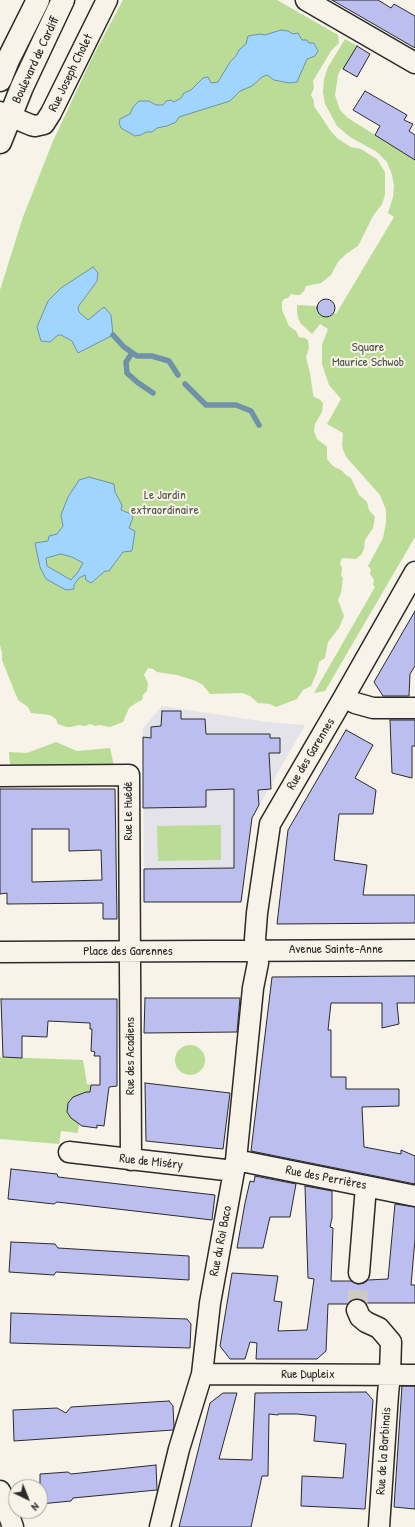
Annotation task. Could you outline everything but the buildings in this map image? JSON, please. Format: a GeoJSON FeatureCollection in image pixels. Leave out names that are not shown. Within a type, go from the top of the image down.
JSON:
{"type":"FeatureCollection","features":[{"type":"Feature","properties":{"kind":"main road","name":"Boulevard de Cardiff"},"geometry":{"type":"LineString","coordinates":[[0,80],[8,60],[38,0]]}},
{"type":"Feature","properties":{"kind":"main road","name":"Boulevard de Cardiff"},"geometry":{"type":"LineString","coordinates":[[0,142],[5,114],[25,81],[63,0]]}},
{"type":"Feature","properties":{"kind":"street","name":"Rue Joseph Cholet"},"geometry":{"type":"LineString","coordinates":[[5,114],[31,125],[35,126],[44,124],[51,113],[107,0]]}},
{"type":"Feature","properties":{"kind":"street"},"geometry":{"type":"LineString","coordinates":[[306,0],[415,62]]}},
{"type":"Feature","properties":{"kind":"street","name":"Rue des Garennes"},"geometry":{"type":"LineString","coordinates":[[257,951],[255,939],[257,913],[270,824],[415,572]]}},
{"type":"Feature","properties":{"kind":"street"},"geometry":{"type":"LineString","coordinates":[[344,697],[373,708],[415,708]]}},
{"type":"Feature","properties":{"kind":"street","name":"Rue Le Huédé"},"geometry":{"type":"LineString","coordinates":[[0,776],[129,775],[130,952]]}},
{"type":"Feature","properties":{"kind":"street","name":"Avenue Sainte-Anne"},"geometry":{"type":"LineString","coordinates":[[257,951],[415,950]]}},
{"type":"Feature","properties":{"kind":"street","name":"Place des Garennes"},"geometry":{"type":"LineString","coordinates":[[0,952],[257,951]]}},
{"type":"Feature","properties":{"kind":"street","name":"Rue du Roi Baco"},"geometry":{"type":"LineString","coordinates":[[160,1527],[179,1449],[202,1374],[210,1303],[235,1166],[253,988],[258,963],[257,951]]}},
{"type":"Feature","properties":{"kind":"street","name":"Rue des Acadiens"},"geometry":{"type":"LineString","coordinates":[[130,952],[131,1160]]}},
{"type":"Feature","properties":{"kind":"street","name":"Rue de Miséry"},"geometry":{"type":"LineString","coordinates":[[69,1152],[131,1160],[235,1166]]}},
{"type":"Feature","properties":{"kind":"street","name":"Rue des Perrières"},"geometry":{"type":"LineString","coordinates":[[235,1166],[366,1186],[415,1196]]}},
{"type":"Feature","properties":{"kind":"street"},"geometry":{"type":"LineString","coordinates":[[359,1274],[366,1186]]}},
{"type":"Feature","properties":{"kind":"street","name":"Rue de la Barbinais"},"geometry":{"type":"LineString","coordinates":[[357,1310],[360,1317],[366,1322],[379,1328],[391,1342],[379,1527]]}},
{"type":"Feature","properties":{"kind":"street","name":"Rue Dupleix"},"geometry":{"type":"LineString","coordinates":[[202,1374],[415,1375]]}},
{"type":"Feature","properties":{"kind":"street"},"geometry":{"type":"LineString","coordinates":[[0,1491],[13,1527]]}},
{"type":"Feature","properties":{"kind":"shaded area"},"geometry":{"type":"Polygon","coordinates":[[[162,706],[267,722],[305,725],[252,818],[241,902],[144,902],[143,728],[162,706]]]}},
{"type":"Feature","properties":{"kind":"green space","name":"Le Jardin extraordinaire"},"geometry":{"type":"Polygon","coordinates":[[[123,0],[277,0],[338,35],[339,43],[331,51],[313,81],[314,88],[311,95],[314,101],[314,106],[337,138],[351,147],[361,149],[377,159],[385,172],[385,195],[382,204],[373,216],[358,246],[346,254],[338,262],[331,275],[321,283],[306,286],[300,295],[291,294],[288,298],[284,299],[282,302],[282,310],[289,326],[296,331],[299,337],[308,340],[309,348],[306,357],[313,394],[314,397],[323,403],[322,412],[315,424],[314,431],[317,439],[327,447],[327,459],[333,466],[351,478],[359,495],[367,502],[369,510],[375,517],[373,528],[365,540],[364,549],[361,555],[356,559],[342,558],[340,564],[342,568],[341,576],[343,578],[341,593],[338,600],[344,616],[339,628],[328,642],[325,658],[319,662],[317,672],[311,686],[303,690],[297,699],[276,707],[270,704],[258,703],[250,696],[242,693],[210,694],[203,685],[196,681],[177,675],[157,672],[148,668],[144,675],[148,683],[147,691],[143,695],[142,700],[129,708],[123,722],[110,727],[99,725],[95,726],[90,724],[85,726],[79,725],[67,727],[58,724],[56,719],[50,715],[31,713],[28,707],[18,700],[2,660],[0,645],[0,290],[23,217],[53,141],[92,58],[123,0]]]}},
{"type":"Feature","properties":{"kind":"green space","name":"Square Maurice Schwob"},"geometry":{"type":"Polygon","coordinates":[[[345,39],[361,48],[347,72],[341,68],[338,75],[335,95],[340,110],[348,118],[415,160],[415,537],[325,691],[314,693],[375,587],[373,585],[374,580],[370,574],[371,569],[368,566],[383,538],[386,523],[386,510],[380,495],[347,458],[342,445],[343,433],[327,424],[341,399],[329,385],[322,364],[322,345],[328,329],[320,324],[312,334],[301,324],[297,311],[297,305],[316,306],[322,299],[328,299],[333,302],[335,308],[334,313],[336,314],[394,217],[388,213],[393,197],[394,186],[387,162],[377,152],[350,137],[337,126],[325,104],[323,92],[324,79],[328,67],[345,39]]]}},
{"type":"Feature","properties":{"kind":"green space"},"geometry":{"type":"Polygon","coordinates":[[[56,742],[77,751],[110,748],[114,766],[10,766],[9,752],[27,753],[56,742]]]}},
{"type":"Feature","properties":{"kind":"green space"},"geometry":{"type":"Polygon","coordinates":[[[221,825],[221,860],[158,861],[157,826],[221,825]]]}},
{"type":"Feature","properties":{"kind":"green space"},"geometry":{"type":"Polygon","coordinates":[[[190,1045],[201,1049],[205,1060],[201,1071],[190,1075],[179,1071],[175,1060],[179,1049],[190,1045]]]}},
{"type":"Feature","properties":{"kind":"green space"},"geometry":{"type":"Polygon","coordinates":[[[0,1057],[83,1060],[87,1084],[91,1085],[90,1092],[84,1092],[83,1094],[73,1097],[67,1107],[67,1112],[71,1118],[79,1122],[78,1133],[61,1131],[59,1144],[0,1139],[0,1057]]]}},
{"type":"Feature","properties":{"kind":"water"},"geometry":{"type":"Polygon","coordinates":[[[281,30],[288,31],[293,34],[298,33],[302,40],[307,40],[309,43],[314,43],[318,51],[315,56],[307,59],[297,82],[289,83],[274,80],[267,75],[262,77],[252,86],[240,91],[230,101],[179,117],[176,122],[157,128],[152,132],[146,132],[135,136],[121,128],[119,123],[120,119],[130,114],[133,107],[139,101],[149,101],[156,105],[163,105],[166,101],[171,100],[174,102],[181,98],[184,93],[191,90],[203,78],[208,77],[211,83],[218,82],[230,62],[239,50],[246,44],[248,36],[260,34],[265,35],[281,30]]]}},
{"type":"Feature","properties":{"kind":"water"},"geometry":{"type":"Polygon","coordinates":[[[93,267],[98,273],[97,281],[78,307],[79,312],[88,320],[104,307],[111,315],[113,335],[78,353],[72,341],[61,335],[58,335],[50,342],[41,341],[37,327],[48,301],[61,288],[93,267]]]}},
{"type":"Feature","properties":{"kind":"water"},"geometry":{"type":"Polygon","coordinates":[[[89,477],[114,484],[115,492],[122,505],[121,510],[131,514],[133,518],[129,528],[135,531],[132,551],[123,552],[109,571],[105,571],[91,583],[86,580],[85,575],[79,578],[74,585],[74,589],[66,590],[46,579],[40,567],[35,543],[48,541],[49,536],[57,534],[63,526],[61,515],[68,497],[79,480],[89,477]],[[61,554],[46,558],[47,566],[71,580],[83,563],[72,557],[61,554]]]}},
{"type":"Feature","properties":{"kind":"waterway"},"geometry":{"type":"LineString","coordinates":[[113,335],[124,347],[137,356],[152,356],[169,361],[178,375]]}},
{"type":"Feature","properties":{"kind":"waterway"},"geometry":{"type":"LineString","coordinates":[[132,353],[126,362],[127,373],[153,393]]}},
{"type":"Feature","properties":{"kind":"waterway"},"geometry":{"type":"LineString","coordinates":[[185,384],[206,405],[236,405],[251,411],[259,425]]}},
{"type":"Feature","properties":{"kind":"tunnel"},"geometry":{"type":"LineString","coordinates":[[357,1310],[359,1273]]}}]}
